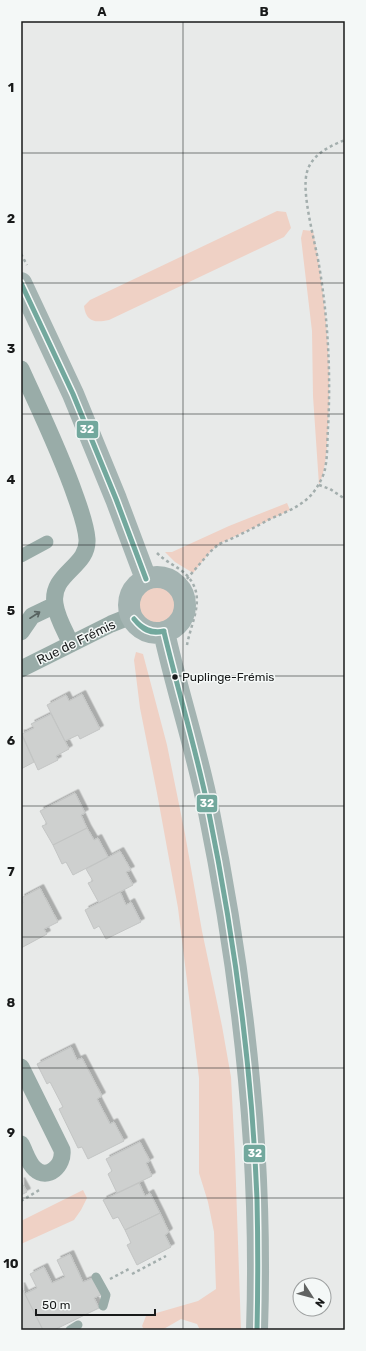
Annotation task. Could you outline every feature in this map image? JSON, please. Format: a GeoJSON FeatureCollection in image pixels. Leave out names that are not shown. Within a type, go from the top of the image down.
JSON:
{"type":"FeatureCollection","features":[{"type":"Feature","properties":{"kind":"main road"},"geometry":{"type":"LineString","coordinates":[[21,283],[73,394],[111,486],[146,579]]}},
{"type":"Feature","properties":{"kind":"main road"},"geometry":{"type":"LineString","coordinates":[[152,577],[164,578],[170,580],[179,588],[185,603],[181,619],[174,627],[164,632],[144,629],[131,616],[129,605],[131,594],[137,585],[146,579],[152,577]]}},
{"type":"Feature","properties":{"kind":"main road"},"geometry":{"type":"LineString","coordinates":[[164,632],[208,805],[236,960],[252,1102],[258,1245],[257,1330]]}},
{"type":"Feature","properties":{"kind":"street"},"geometry":{"type":"LineString","coordinates":[[21,369],[42,413],[69,479],[79,506],[87,539],[86,549],[81,559],[67,572],[58,584],[55,593],[57,614],[71,644]]}},
{"type":"Feature","properties":{"kind":"street"},"geometry":{"type":"LineString","coordinates":[[21,556],[47,542]]}},
{"type":"Feature","properties":{"kind":"street"},"geometry":{"type":"LineString","coordinates":[[21,632],[32,616],[55,605]]}},
{"type":"Feature","properties":{"kind":"street","name":"Rue de Frémis"},"geometry":{"type":"LineString","coordinates":[[21,669],[131,616]]}},
{"type":"Feature","properties":{"kind":"street"},"geometry":{"type":"LineString","coordinates":[[21,1067],[62,1150],[63,1156],[59,1166],[48,1173],[40,1172],[33,1167],[21,1144]]}},
{"type":"Feature","properties":{"kind":"lane"},"geometry":{"type":"LineString","coordinates":[[98,1281],[106,1295],[103,1306]]}},
{"type":"Feature","properties":{"kind":"lane"},"geometry":{"type":"LineString","coordinates":[[70,1330],[78,1326]]}},
{"type":"Feature","properties":{"kind":"path"},"geometry":{"type":"LineString","coordinates":[[179,588],[210,552],[219,544],[298,505],[311,495],[324,473],[327,452],[330,373],[325,308],[305,181],[309,167],[318,154],[345,140]]}},
{"type":"Feature","properties":{"kind":"path"},"geometry":{"type":"LineString","coordinates":[[318,485],[345,499]]}},
{"type":"Feature","properties":{"kind":"path"},"geometry":{"type":"LineString","coordinates":[[132,1274],[166,1256]]}},
{"type":"Feature","properties":{"kind":"path"},"geometry":{"type":"LineString","coordinates":[[98,1281],[129,1269]]}},
{"type":"Feature","properties":{"kind":"shaded area"},"geometry":{"type":"Polygon","coordinates":[[[277,211],[286,212],[291,228],[284,237],[109,320],[95,321],[87,315],[84,306],[90,300],[277,211]]]}},
{"type":"Feature","properties":{"kind":"shaded area"},"geometry":{"type":"Polygon","coordinates":[[[303,230],[313,231],[324,303],[328,351],[329,400],[327,448],[324,470],[319,485],[313,396],[312,331],[301,238],[303,230]]]}},
{"type":"Feature","properties":{"kind":"shaded area"},"geometry":{"type":"Polygon","coordinates":[[[287,503],[290,510],[219,544],[210,552],[193,573],[175,562],[165,552],[172,552],[229,526],[287,503]]]}},
{"type":"Feature","properties":{"kind":"shaded area"},"geometry":{"type":"Polygon","coordinates":[[[157,585],[170,591],[176,604],[170,617],[157,623],[144,617],[138,604],[144,591],[157,585]]]}},
{"type":"Feature","properties":{"kind":"shaded area"},"geometry":{"type":"Polygon","coordinates":[[[136,652],[143,654],[167,745],[231,1077],[241,1330],[200,1330],[197,1324],[181,1319],[162,1330],[144,1330],[142,1326],[146,1316],[198,1301],[216,1289],[214,1232],[208,1202],[199,1173],[199,1078],[178,908],[140,708],[134,660],[136,652]]]}},
{"type":"Feature","properties":{"kind":"shaded area"},"geometry":{"type":"Polygon","coordinates":[[[83,1190],[87,1198],[74,1220],[21,1244],[21,1221],[83,1190]]]}},
{"type":"Feature","properties":{"kind":"building"},"geometry":{"type":"Polygon","coordinates":[[[82,694],[100,729],[80,739],[78,735],[65,741],[47,705],[66,695],[69,701],[82,694]]]}},
{"type":"Feature","properties":{"kind":"building"},"geometry":{"type":"Polygon","coordinates":[[[51,714],[69,749],[56,756],[58,760],[38,770],[22,734],[34,728],[31,724],[51,714]]]}},
{"type":"Feature","properties":{"kind":"building"},"geometry":{"type":"Polygon","coordinates":[[[21,733],[34,762],[21,769],[21,733]]]}},
{"type":"Feature","properties":{"kind":"building"},"geometry":{"type":"Polygon","coordinates":[[[75,793],[85,813],[81,815],[87,828],[53,845],[42,826],[47,824],[40,811],[75,793]]]}},
{"type":"Feature","properties":{"kind":"building"},"geometry":{"type":"Polygon","coordinates":[[[87,828],[94,840],[98,838],[108,857],[73,875],[66,862],[62,864],[53,845],[87,828]]]}},
{"type":"Feature","properties":{"kind":"building"},"geometry":{"type":"Polygon","coordinates":[[[120,851],[131,870],[126,872],[133,885],[99,903],[88,883],[93,881],[86,869],[120,851]]]}},
{"type":"Feature","properties":{"kind":"building"},"geometry":{"type":"Polygon","coordinates":[[[40,888],[58,922],[44,929],[47,934],[21,948],[21,904],[23,903],[21,898],[40,888]]]}},
{"type":"Feature","properties":{"kind":"building"},"geometry":{"type":"Polygon","coordinates":[[[120,892],[126,905],[131,902],[141,922],[106,939],[99,926],[94,929],[85,910],[120,892]]]}},
{"type":"Feature","properties":{"kind":"building"},"geometry":{"type":"Polygon","coordinates":[[[71,1047],[77,1060],[82,1058],[102,1096],[97,1099],[110,1124],[114,1122],[124,1141],[88,1159],[82,1147],[78,1148],[59,1109],[63,1107],[50,1082],[47,1084],[37,1064],[71,1047]]]}},
{"type":"Feature","properties":{"kind":"building"},"geometry":{"type":"Polygon","coordinates":[[[140,1142],[150,1161],[146,1163],[152,1176],[117,1193],[108,1174],[112,1171],[106,1159],[140,1142]]]}},
{"type":"Feature","properties":{"kind":"building"},"geometry":{"type":"Polygon","coordinates":[[[21,1181],[27,1192],[21,1195],[21,1181]]]}},
{"type":"Feature","properties":{"kind":"building"},"geometry":{"type":"Polygon","coordinates":[[[139,1183],[145,1196],[150,1193],[160,1213],[125,1230],[118,1217],[113,1219],[103,1200],[139,1183]]]}},
{"type":"Feature","properties":{"kind":"building"},"geometry":{"type":"Polygon","coordinates":[[[160,1213],[169,1232],[165,1235],[171,1247],[137,1265],[127,1245],[131,1243],[125,1230],[160,1213]]]}},
{"type":"Feature","properties":{"kind":"building"},"geometry":{"type":"Polygon","coordinates":[[[70,1254],[83,1282],[93,1278],[101,1295],[94,1298],[99,1308],[54,1330],[43,1330],[25,1294],[37,1288],[30,1274],[44,1267],[52,1283],[65,1277],[57,1260],[70,1254]]]}},
{"type":"Feature","properties":{"kind":"building"},"geometry":{"type":"Polygon","coordinates":[[[21,1286],[43,1330],[21,1330],[21,1286]]]}},
{"type":"Feature","properties":{"kind":"transit line","name":"32"},"geometry":{"type":"LineString","coordinates":[[21,283],[73,394],[116,499],[146,579]]}},
{"type":"Feature","properties":{"kind":"transit line","name":"32"},"geometry":{"type":"LineString","coordinates":[[134,619],[147,630],[155,632],[164,631]]}},
{"type":"Feature","properties":{"kind":"transit line","name":"32"},"geometry":{"type":"LineString","coordinates":[[134,619],[140,626],[150,632],[164,631]]}},
{"type":"Feature","properties":{"kind":"transit line","name":"32"},"geometry":{"type":"LineString","coordinates":[[164,632],[208,808],[234,953],[246,1051],[255,1150],[258,1231],[257,1330]]}},
{"type":"Feature","properties":{"kind":"place","name":"Puplinge-Frémis"},"geometry":{"type":"Point","coordinates":[175,677]}}]}
